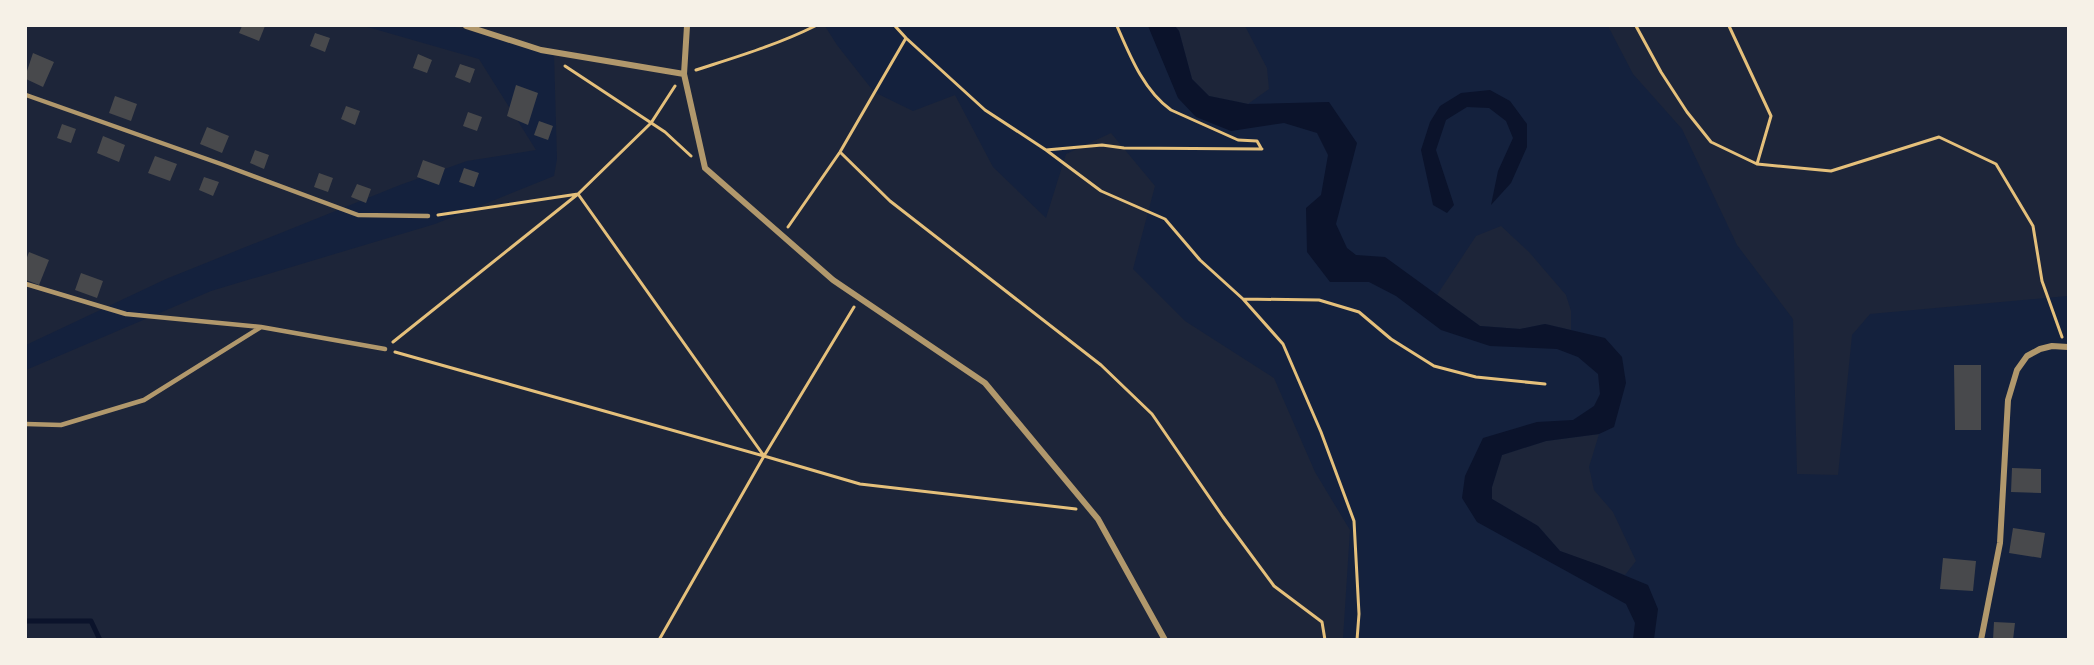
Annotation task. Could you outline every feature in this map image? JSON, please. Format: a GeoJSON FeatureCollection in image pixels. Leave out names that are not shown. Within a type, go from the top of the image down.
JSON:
{"type":"FeatureCollection","features":[{"type":"Feature","properties":{"kind":"street"},"geometry":{"type":"LineString","coordinates":[[466,26],[541,50],[684,74]]}},
{"type":"Feature","properties":{"kind":"street"},"geometry":{"type":"LineString","coordinates":[[687,26],[684,74],[705,168],[833,280],[985,383],[1092,511],[1165,639]]}},
{"type":"Feature","properties":{"kind":"street"},"geometry":{"type":"LineString","coordinates":[[1981,639],[2000,543],[2008,400],[2017,370],[2027,356],[2040,349],[2067,347]]}},
{"type":"Feature","properties":{"kind":"lane"},"geometry":{"type":"LineString","coordinates":[[26,96],[210,160],[358,215],[428,216]]}},
{"type":"Feature","properties":{"kind":"lane"},"geometry":{"type":"LineString","coordinates":[[26,284],[126,314],[261,327],[385,349]]}},
{"type":"Feature","properties":{"kind":"lane"},"geometry":{"type":"LineString","coordinates":[[26,424],[61,425],[144,400],[261,327]]}},
{"type":"Feature","properties":{"kind":"path"},"geometry":{"type":"LineString","coordinates":[[385,349],[578,194],[651,123],[684,74],[797,35],[815,26]]}},
{"type":"Feature","properties":{"kind":"path"},"geometry":{"type":"LineString","coordinates":[[896,26],[985,111],[1046,150],[1101,191],[1165,219],[1200,260],[1243,299],[1283,344],[1321,432],[1354,521],[1359,614],[1357,639]]}},
{"type":"Feature","properties":{"kind":"path"},"geometry":{"type":"LineString","coordinates":[[1046,150],[1102,145],[1124,148],[1262,149],[1257,141],[1238,140],[1163,104],[1139,74],[1117,26]]}},
{"type":"Feature","properties":{"kind":"path"},"geometry":{"type":"LineString","coordinates":[[1636,26],[1661,72],[1687,112],[1711,142],[1757,164],[1831,171],[1939,137],[1996,164],[2033,226],[2042,281],[2067,347]]}},
{"type":"Feature","properties":{"kind":"path"},"geometry":{"type":"LineString","coordinates":[[1729,26],[1770,116],[1757,164]]}},
{"type":"Feature","properties":{"kind":"path"},"geometry":{"type":"LineString","coordinates":[[782,235],[840,152],[906,38]]}},
{"type":"Feature","properties":{"kind":"path"},"geometry":{"type":"LineString","coordinates":[[559,62],[665,132],[705,168]]}},
{"type":"Feature","properties":{"kind":"path"},"geometry":{"type":"LineString","coordinates":[[840,152],[890,201],[1101,365],[1152,414],[1274,586],[1322,622],[1325,639]]}},
{"type":"Feature","properties":{"kind":"path"},"geometry":{"type":"LineString","coordinates":[[428,216],[578,194]]}},
{"type":"Feature","properties":{"kind":"path"},"geometry":{"type":"LineString","coordinates":[[578,194],[764,456]]}},
{"type":"Feature","properties":{"kind":"path"},"geometry":{"type":"LineString","coordinates":[[659,639],[764,456],[860,298]]}},
{"type":"Feature","properties":{"kind":"path"},"geometry":{"type":"LineString","coordinates":[[1243,299],[1319,300],[1359,312],[1391,339],[1434,366],[1476,377],[1545,384]]}},
{"type":"Feature","properties":{"kind":"path"},"geometry":{"type":"LineString","coordinates":[[385,349],[860,484],[1092,511]]}},
{"type":"Feature","properties":{"kind":"shaded area"},"geometry":{"type":"Polygon","coordinates":[[[26,26],[364,26],[479,59],[536,150],[467,161],[400,185],[166,279],[26,345],[26,26]]]}},
{"type":"Feature","properties":{"kind":"shaded area"},"geometry":{"type":"Polygon","coordinates":[[[451,26],[825,26],[874,92],[913,111],[955,95],[993,167],[1046,218],[1066,154],[1111,133],[1155,186],[1133,269],[1185,321],[1274,378],[1315,472],[1350,530],[1343,639],[26,640],[26,370],[211,291],[435,224],[554,176],[557,159],[554,54],[451,26]]]}},
{"type":"Feature","properties":{"kind":"shaded area"},"geometry":{"type":"Polygon","coordinates":[[[1148,26],[1175,26],[1179,31],[1192,79],[1209,96],[1248,104],[1329,102],[1357,143],[1336,224],[1347,248],[1356,255],[1385,257],[1480,326],[1520,329],[1545,324],[1605,338],[1622,357],[1626,383],[1614,427],[1599,434],[1546,441],[1502,455],[1492,487],[1492,499],[1538,526],[1560,551],[1648,585],[1658,609],[1654,639],[1633,639],[1635,623],[1626,604],[1477,522],[1462,498],[1465,476],[1483,438],[1537,422],[1573,420],[1594,406],[1600,394],[1598,374],[1578,357],[1557,349],[1490,346],[1441,330],[1396,296],[1369,282],[1330,282],[1307,252],[1306,208],[1321,195],[1328,155],[1317,133],[1284,123],[1231,131],[1196,117],[1178,98],[1148,26]]]}},
{"type":"Feature","properties":{"kind":"shaded area"},"geometry":{"type":"Polygon","coordinates":[[[1175,26],[1245,26],[1267,68],[1269,89],[1248,104],[1209,96],[1192,79],[1179,31],[1175,26]]]}},
{"type":"Feature","properties":{"kind":"shaded area"},"geometry":{"type":"Polygon","coordinates":[[[1608,26],[2068,26],[2068,296],[1870,314],[1852,335],[1838,475],[1797,474],[1793,319],[1737,245],[1682,129],[1633,74],[1608,26]]]}},
{"type":"Feature","properties":{"kind":"shaded area"},"geometry":{"type":"Polygon","coordinates":[[[1490,90],[1510,101],[1527,124],[1527,147],[1511,183],[1491,205],[1498,171],[1513,138],[1506,121],[1489,108],[1467,107],[1446,120],[1436,150],[1454,205],[1447,213],[1433,205],[1421,150],[1430,122],[1440,106],[1461,93],[1490,90]]]}},
{"type":"Feature","properties":{"kind":"shaded area"},"geometry":{"type":"Polygon","coordinates":[[[1501,226],[1529,252],[1566,295],[1571,311],[1571,330],[1545,324],[1520,329],[1480,326],[1437,295],[1476,236],[1501,226]]]}},
{"type":"Feature","properties":{"kind":"shaded area"},"geometry":{"type":"Polygon","coordinates":[[[1599,434],[1589,467],[1594,490],[1613,512],[1636,561],[1625,575],[1560,551],[1538,526],[1492,499],[1492,487],[1502,455],[1546,441],[1599,434]]]}},
{"type":"Feature","properties":{"kind":"building"},"geometry":{"type":"Polygon","coordinates":[[[242,26],[265,26],[259,41],[239,33],[242,26]]]}},
{"type":"Feature","properties":{"kind":"building"},"geometry":{"type":"Polygon","coordinates":[[[315,33],[330,38],[325,52],[310,46],[315,33]]]}},
{"type":"Feature","properties":{"kind":"building"},"geometry":{"type":"Polygon","coordinates":[[[33,53],[54,62],[43,87],[26,79],[33,53]]]}},
{"type":"Feature","properties":{"kind":"building"},"geometry":{"type":"Polygon","coordinates":[[[418,54],[432,60],[427,73],[413,68],[418,54]]]}},
{"type":"Feature","properties":{"kind":"building"},"geometry":{"type":"Polygon","coordinates":[[[460,64],[475,69],[470,83],[455,77],[460,64]]]}},
{"type":"Feature","properties":{"kind":"building"},"geometry":{"type":"Polygon","coordinates":[[[516,85],[538,93],[528,125],[507,116],[516,85]]]}},
{"type":"Feature","properties":{"kind":"building"},"geometry":{"type":"Polygon","coordinates":[[[115,96],[137,104],[131,121],[109,113],[115,96]]]}},
{"type":"Feature","properties":{"kind":"building"},"geometry":{"type":"Polygon","coordinates":[[[346,106],[360,111],[355,125],[341,119],[346,106]]]}},
{"type":"Feature","properties":{"kind":"building"},"geometry":{"type":"Polygon","coordinates":[[[468,112],[482,117],[477,131],[463,126],[468,112]]]}},
{"type":"Feature","properties":{"kind":"building"},"geometry":{"type":"Polygon","coordinates":[[[539,121],[553,126],[548,140],[534,135],[539,121]]]}},
{"type":"Feature","properties":{"kind":"building"},"geometry":{"type":"Polygon","coordinates":[[[62,124],[76,129],[71,143],[57,138],[62,124]]]}},
{"type":"Feature","properties":{"kind":"building"},"geometry":{"type":"Polygon","coordinates":[[[207,127],[229,136],[222,153],[200,144],[207,127]]]}},
{"type":"Feature","properties":{"kind":"building"},"geometry":{"type":"Polygon","coordinates":[[[103,136],[125,145],[119,162],[97,153],[103,136]]]}},
{"type":"Feature","properties":{"kind":"building"},"geometry":{"type":"Polygon","coordinates":[[[255,150],[269,155],[264,169],[250,163],[255,150]]]}},
{"type":"Feature","properties":{"kind":"building"},"geometry":{"type":"Polygon","coordinates":[[[155,156],[177,164],[170,181],[148,173],[155,156]]]}},
{"type":"Feature","properties":{"kind":"building"},"geometry":{"type":"Polygon","coordinates":[[[423,160],[445,168],[439,185],[417,177],[423,160]]]}},
{"type":"Feature","properties":{"kind":"building"},"geometry":{"type":"Polygon","coordinates":[[[464,168],[479,173],[474,187],[459,182],[464,168]]]}},
{"type":"Feature","properties":{"kind":"building"},"geometry":{"type":"Polygon","coordinates":[[[319,173],[333,178],[328,192],[314,187],[319,173]]]}},
{"type":"Feature","properties":{"kind":"building"},"geometry":{"type":"Polygon","coordinates":[[[204,177],[219,182],[213,196],[199,190],[204,177]]]}},
{"type":"Feature","properties":{"kind":"building"},"geometry":{"type":"Polygon","coordinates":[[[357,184],[371,189],[366,203],[351,197],[357,184]]]}},
{"type":"Feature","properties":{"kind":"building"},"geometry":{"type":"Polygon","coordinates":[[[29,252],[49,260],[39,285],[26,280],[26,260],[29,252]]]}},
{"type":"Feature","properties":{"kind":"building"},"geometry":{"type":"Polygon","coordinates":[[[81,273],[103,281],[97,298],[75,290],[81,273]]]}},
{"type":"Feature","properties":{"kind":"building"},"geometry":{"type":"Polygon","coordinates":[[[1954,365],[1981,365],[1981,430],[1955,430],[1954,365]]]}},
{"type":"Feature","properties":{"kind":"building"},"geometry":{"type":"Polygon","coordinates":[[[2012,468],[2041,469],[2041,493],[2011,492],[2012,468]]]}},
{"type":"Feature","properties":{"kind":"building"},"geometry":{"type":"Polygon","coordinates":[[[2013,528],[2045,533],[2041,558],[2009,553],[2013,528]]]}},
{"type":"Feature","properties":{"kind":"building"},"geometry":{"type":"Polygon","coordinates":[[[1943,558],[1976,561],[1973,591],[1940,589],[1943,558]]]}},
{"type":"Feature","properties":{"kind":"building"},"geometry":{"type":"Polygon","coordinates":[[[1994,622],[2015,623],[2013,640],[1993,640],[1994,622]]]}},
{"type":"Feature","properties":{"kind":"waterway"},"geometry":{"type":"LineString","coordinates":[[26,621],[91,621],[100,640]]}}]}
